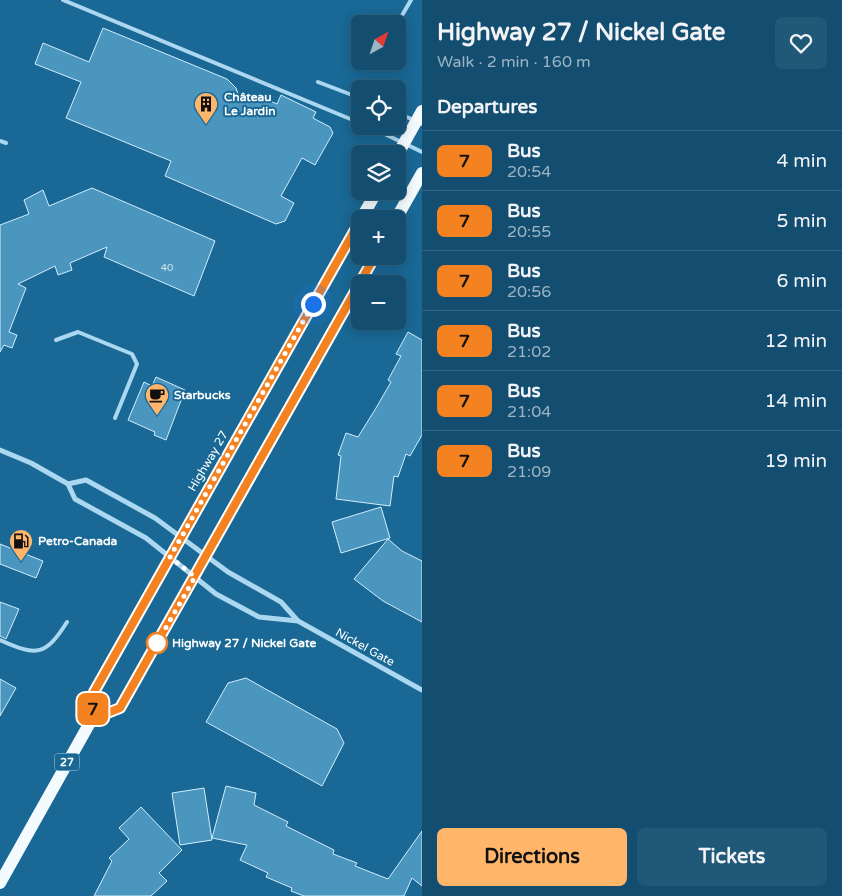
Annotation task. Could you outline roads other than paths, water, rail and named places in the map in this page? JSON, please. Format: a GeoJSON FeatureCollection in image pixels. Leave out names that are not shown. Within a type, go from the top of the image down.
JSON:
{"type":"FeatureCollection","features":[{"type":"Feature","properties":{"kind":"main road"},"geometry":{"type":"LineString","coordinates":[[404,143],[420,119]]}},
{"type":"Feature","properties":{"kind":"main road"},"geometry":{"type":"LineString","coordinates":[[401,210],[422,173]]}},
{"type":"Feature","properties":{"kind":"main road","name":"Highway 27"},"geometry":{"type":"LineString","coordinates":[[0,883],[92,719],[94,692],[351,238]]}},
{"type":"Feature","properties":{"kind":"main road"},"geometry":{"type":"LineString","coordinates":[[92,719],[120,708],[370,265]]}},
{"type":"Feature","properties":{"kind":"street"},"geometry":{"type":"LineString","coordinates":[[0,450],[31,463],[68,484]]}},
{"type":"Feature","properties":{"kind":"street","name":"Nickel Gate"},"geometry":{"type":"LineString","coordinates":[[298,621],[259,617],[216,594],[146,538],[75,499],[68,484],[86,480],[155,518],[228,572],[281,602],[298,621],[422,690]]}},
{"type":"Feature","properties":{"kind":"lane"},"geometry":{"type":"LineString","coordinates":[[63,0],[351,119]]}},
{"type":"Feature","properties":{"kind":"lane"},"geometry":{"type":"LineString","coordinates":[[402,15],[411,0]]}},
{"type":"Feature","properties":{"kind":"lane"},"geometry":{"type":"LineString","coordinates":[[318,82],[351,95]]}},
{"type":"Feature","properties":{"kind":"lane"},"geometry":{"type":"LineString","coordinates":[[406,115],[420,119]]}},
{"type":"Feature","properties":{"kind":"lane"},"geometry":{"type":"LineString","coordinates":[[387,135],[422,152]]}},
{"type":"Feature","properties":{"kind":"lane"},"geometry":{"type":"LineString","coordinates":[[0,141],[6,143]]}},
{"type":"Feature","properties":{"kind":"lane"},"geometry":{"type":"LineString","coordinates":[[56,340],[78,332],[132,354],[137,364],[115,418]]}},
{"type":"Feature","properties":{"kind":"lane"},"geometry":{"type":"LineString","coordinates":[[0,640],[25,651],[40,651],[55,641],[67,622]]}},
{"type":"Feature","properties":{"kind":"place","name":"Château Le Jardin"},"geometry":{"type":"Point","coordinates":[206,125]}},
{"type":"Feature","properties":{"kind":"place","name":"Starbucks"},"geometry":{"type":"Point","coordinates":[157,416]}},
{"type":"Feature","properties":{"kind":"place","name":"Petro-Canada"},"geometry":{"type":"Point","coordinates":[21,562]}},
{"type":"Feature","properties":{"kind":"place","name":"Highway 27 / Nickel Gate"},"geometry":{"type":"Point","coordinates":[157,643]}}]}
